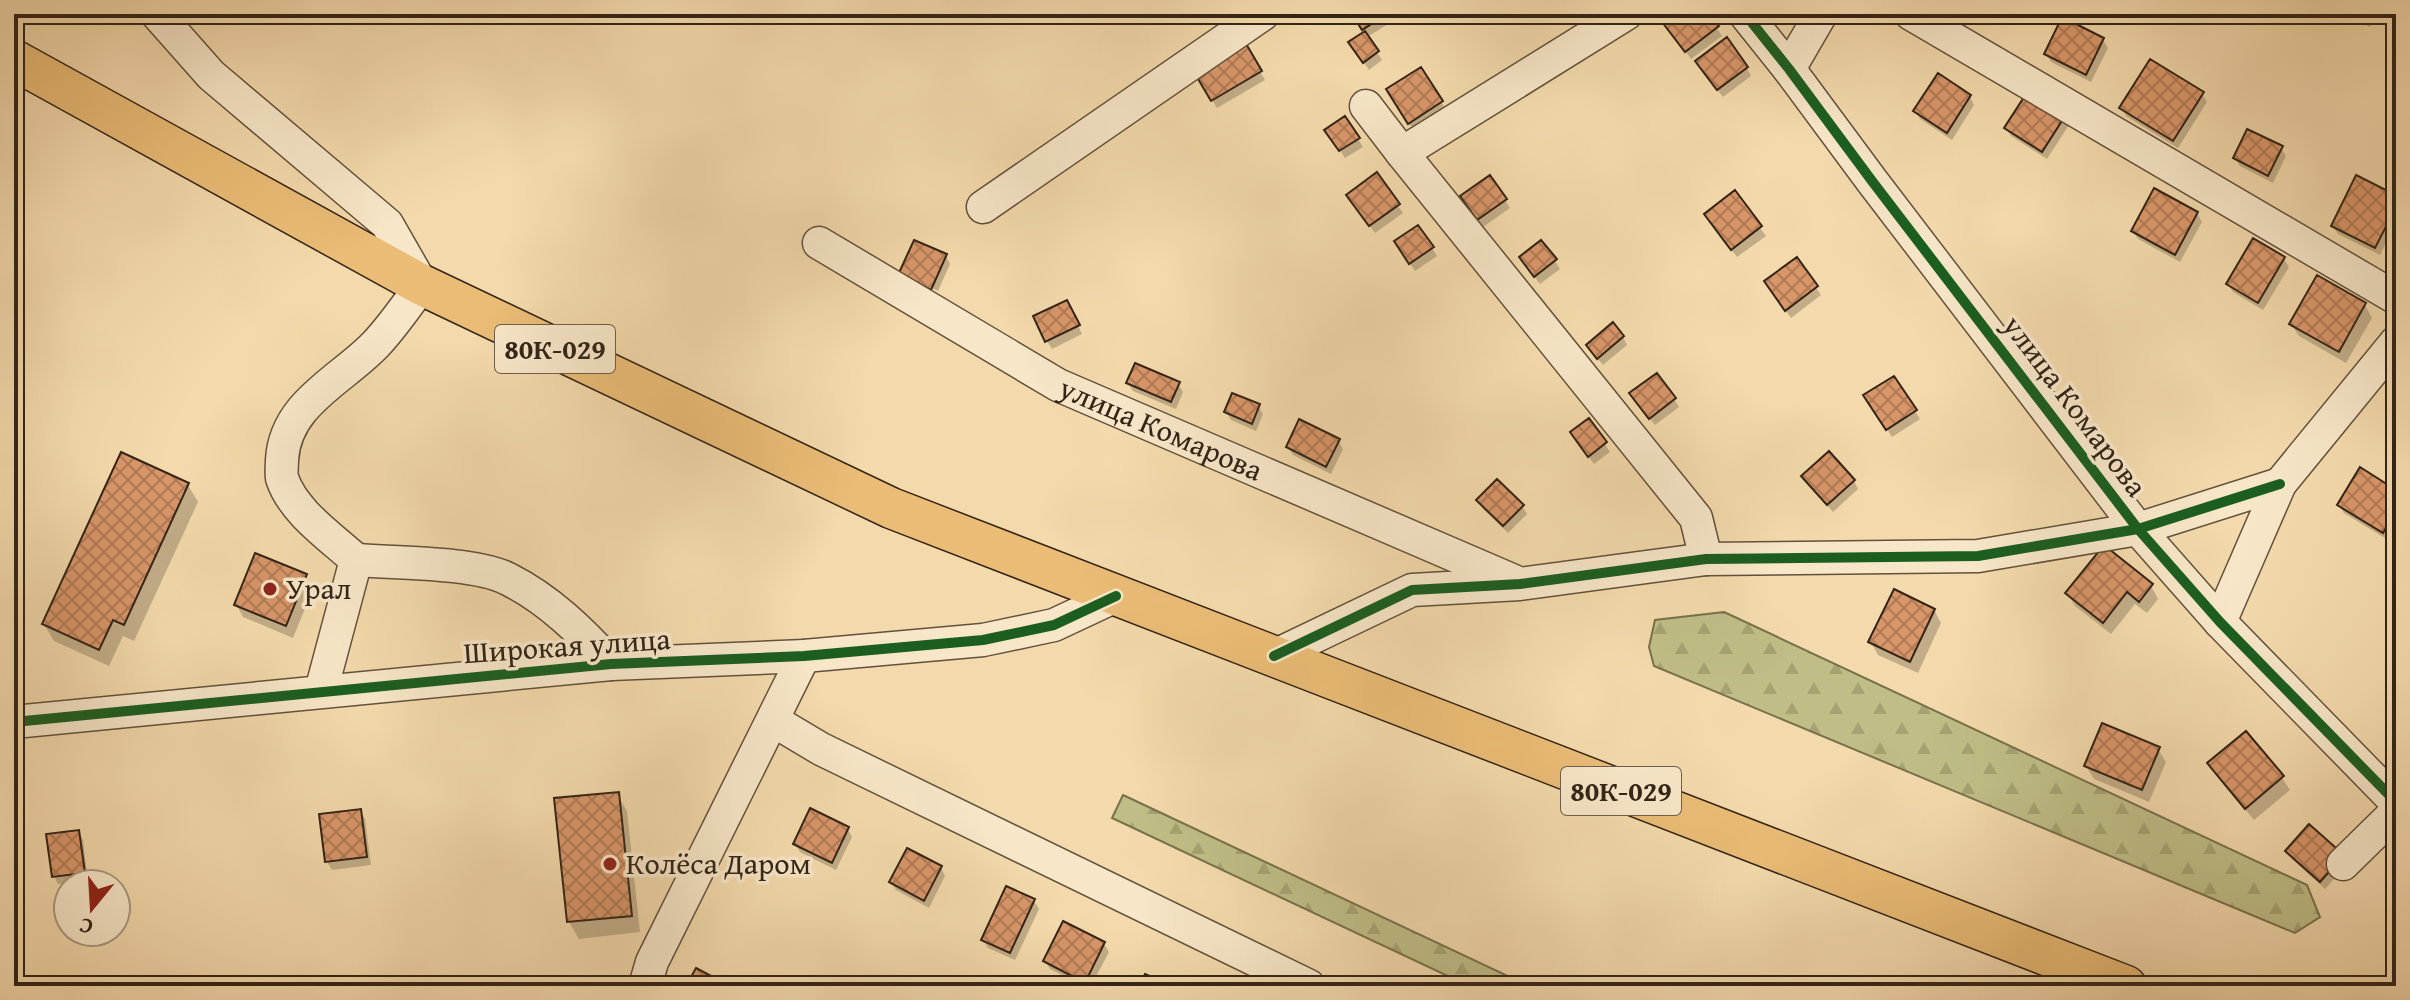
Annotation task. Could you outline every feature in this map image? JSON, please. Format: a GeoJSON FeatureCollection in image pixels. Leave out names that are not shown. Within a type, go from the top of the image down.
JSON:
{"type":"FeatureCollection","features":[{"type":"Feature","properties":{"kind":"main road","name":"80К-029"},"geometry":{"type":"LineString","coordinates":[[14,60],[422,285],[891,508],[2126,986]]}},
{"type":"Feature","properties":{"kind":"street"},"geometry":{"type":"LineString","coordinates":[[157,14],[211,75],[387,224],[422,285],[377,343],[309,400],[293,422],[283,449],[282,477],[298,506],[356,560],[475,569],[507,578],[574,623],[611,664]]}},
{"type":"Feature","properties":{"kind":"street"},"geometry":{"type":"LineString","coordinates":[[983,207],[1263,14]]}},
{"type":"Feature","properties":{"kind":"street"},"geometry":{"type":"LineString","coordinates":[[1402,153],[1626,14]]}},
{"type":"Feature","properties":{"kind":"street","name":"улица Комарова"},"geometry":{"type":"LineString","coordinates":[[1745,14],[2138,529],[2220,622],[2396,802]]}},
{"type":"Feature","properties":{"kind":"street"},"geometry":{"type":"LineString","coordinates":[[1789,69],[1821,14]]}},
{"type":"Feature","properties":{"kind":"street"},"geometry":{"type":"LineString","coordinates":[[1911,14],[2396,298]]}},
{"type":"Feature","properties":{"kind":"street"},"geometry":{"type":"LineString","coordinates":[[1366,106],[1696,518],[1706,559]]}},
{"type":"Feature","properties":{"kind":"street","name":"улица Комарова"},"geometry":{"type":"LineString","coordinates":[[819,243],[1058,385],[1520,584]]}},
{"type":"Feature","properties":{"kind":"street"},"geometry":{"type":"LineString","coordinates":[[2220,622],[2280,484],[2396,342]]}},
{"type":"Feature","properties":{"kind":"street"},"geometry":{"type":"LineString","coordinates":[[1274,656],[1412,590],[1520,584],[1706,559],[1978,556],[2138,529],[2280,484]]}},
{"type":"Feature","properties":{"kind":"street"},"geometry":{"type":"LineString","coordinates":[[321,691],[356,560]]}},
{"type":"Feature","properties":{"kind":"street","name":"Широкая улица"},"geometry":{"type":"LineString","coordinates":[[14,722],[611,664],[804,656],[983,640],[1054,625],[1116,596]]}},
{"type":"Feature","properties":{"kind":"street"},"geometry":{"type":"LineString","coordinates":[[645,986],[652,962],[804,656]]}},
{"type":"Feature","properties":{"kind":"street"},"geometry":{"type":"LineString","coordinates":[[774,721],[821,749],[1309,986]]}},
{"type":"Feature","properties":{"kind":"street"},"geometry":{"type":"LineString","coordinates":[[2343,864],[2396,812]]}},
{"type":"Feature","properties":{"kind":"green space"},"geometry":{"type":"Polygon","coordinates":[[[1724,612],[2307,885],[2320,917],[2295,933],[1654,666],[1649,647],[1655,620],[1724,612]]]}},
{"type":"Feature","properties":{"kind":"green space"},"geometry":{"type":"Polygon","coordinates":[[[1123,795],[1529,986],[1469,986],[1112,818],[1123,795]]]}},
{"type":"Feature","properties":{"kind":"building"},"geometry":{"type":"Polygon","coordinates":[[[1352,14],[1387,14],[1362,30],[1352,14]]]}},
{"type":"Feature","properties":{"kind":"building"},"geometry":{"type":"Polygon","coordinates":[[[1656,14],[1709,14],[1719,26],[1685,52],[1656,14]]]}},
{"type":"Feature","properties":{"kind":"building"},"geometry":{"type":"Polygon","coordinates":[[[2062,17],[2104,38],[2086,75],[2044,54],[2062,17]]]}},
{"type":"Feature","properties":{"kind":"building"},"geometry":{"type":"Polygon","coordinates":[[[1365,31],[1379,51],[1363,63],[1348,42],[1365,31]]]}},
{"type":"Feature","properties":{"kind":"building"},"geometry":{"type":"Polygon","coordinates":[[[1727,37],[1748,67],[1717,90],[1695,61],[1727,37]]]}},
{"type":"Feature","properties":{"kind":"building"},"geometry":{"type":"Polygon","coordinates":[[[1245,42],[1262,71],[1211,101],[1194,72],[1245,42]]]}},
{"type":"Feature","properties":{"kind":"building"},"geometry":{"type":"Polygon","coordinates":[[[2150,59],[2204,92],[2173,141],[2119,108],[2150,59]]]}},
{"type":"Feature","properties":{"kind":"building"},"geometry":{"type":"Polygon","coordinates":[[[1421,67],[1443,101],[1408,124],[1386,89],[1421,67]]]}},
{"type":"Feature","properties":{"kind":"building"},"geometry":{"type":"Polygon","coordinates":[[[1938,73],[1971,95],[1947,133],[1913,111],[1938,73]]]}},
{"type":"Feature","properties":{"kind":"building"},"geometry":{"type":"Polygon","coordinates":[[[2028,91],[2065,116],[2042,152],[2004,128],[2028,91]]]}},
{"type":"Feature","properties":{"kind":"building"},"geometry":{"type":"Polygon","coordinates":[[[1345,116],[1360,138],[1339,151],[1324,130],[1345,116]]]}},
{"type":"Feature","properties":{"kind":"building"},"geometry":{"type":"Polygon","coordinates":[[[2247,129],[2283,146],[2268,176],[2233,158],[2247,129]]]}},
{"type":"Feature","properties":{"kind":"building"},"geometry":{"type":"Polygon","coordinates":[[[1377,172],[1400,204],[1369,226],[1346,195],[1377,172]]]}},
{"type":"Feature","properties":{"kind":"building"},"geometry":{"type":"Polygon","coordinates":[[[1490,175],[1507,199],[1477,220],[1460,196],[1490,175]]]}},
{"type":"Feature","properties":{"kind":"building"},"geometry":{"type":"Polygon","coordinates":[[[2356,175],[2396,195],[2396,207],[2375,248],[2331,226],[2356,175]]]}},
{"type":"Feature","properties":{"kind":"building"},"geometry":{"type":"Polygon","coordinates":[[[2154,188],[2198,212],[2175,255],[2131,231],[2154,188]]]}},
{"type":"Feature","properties":{"kind":"building"},"geometry":{"type":"Polygon","coordinates":[[[1735,190],[1762,226],[1731,250],[1704,214],[1735,190]]]}},
{"type":"Feature","properties":{"kind":"building"},"geometry":{"type":"Polygon","coordinates":[[[1418,225],[1434,247],[1409,264],[1394,241],[1418,225]]]}},
{"type":"Feature","properties":{"kind":"building"},"geometry":{"type":"Polygon","coordinates":[[[2253,238],[2285,257],[2258,303],[2226,284],[2253,238]]]}},
{"type":"Feature","properties":{"kind":"building"},"geometry":{"type":"Polygon","coordinates":[[[914,240],[947,254],[931,290],[898,275],[914,240]]]}},
{"type":"Feature","properties":{"kind":"building"},"geometry":{"type":"Polygon","coordinates":[[[1541,240],[1557,259],[1534,277],[1519,257],[1541,240]]]}},
{"type":"Feature","properties":{"kind":"building"},"geometry":{"type":"Polygon","coordinates":[[[1797,257],[1818,286],[1785,311],[1764,281],[1797,257]]]}},
{"type":"Feature","properties":{"kind":"building"},"geometry":{"type":"Polygon","coordinates":[[[2317,275],[2366,303],[2339,352],[2289,324],[2317,275]]]}},
{"type":"Feature","properties":{"kind":"building"},"geometry":{"type":"Polygon","coordinates":[[[1067,300],[1080,325],[1045,342],[1033,316],[1067,300]]]}},
{"type":"Feature","properties":{"kind":"building"},"geometry":{"type":"Polygon","coordinates":[[[1613,322],[1624,336],[1597,359],[1586,345],[1613,322]]]}},
{"type":"Feature","properties":{"kind":"building"},"geometry":{"type":"Polygon","coordinates":[[[1135,363],[1180,382],[1171,402],[1126,383],[1135,363]]]}},
{"type":"Feature","properties":{"kind":"building"},"geometry":{"type":"Polygon","coordinates":[[[1657,373],[1676,398],[1649,419],[1629,393],[1657,373]]]}},
{"type":"Feature","properties":{"kind":"building"},"geometry":{"type":"Polygon","coordinates":[[[1894,376],[1917,410],[1886,430],[1863,395],[1894,376]]]}},
{"type":"Feature","properties":{"kind":"building"},"geometry":{"type":"Polygon","coordinates":[[[1232,393],[1260,404],[1252,424],[1224,412],[1232,393]]]}},
{"type":"Feature","properties":{"kind":"building"},"geometry":{"type":"Polygon","coordinates":[[[1589,418],[1607,442],[1588,457],[1570,432],[1589,418]]]}},
{"type":"Feature","properties":{"kind":"building"},"geometry":{"type":"Polygon","coordinates":[[[1299,419],[1340,439],[1326,467],[1286,447],[1299,419]]]}},
{"type":"Feature","properties":{"kind":"building"},"geometry":{"type":"Polygon","coordinates":[[[1829,451],[1855,480],[1827,505],[1801,476],[1829,451]]]}},
{"type":"Feature","properties":{"kind":"building"},"geometry":{"type":"Polygon","coordinates":[[[121,452],[189,483],[124,625],[113,620],[99,650],[42,624],[121,452]]]}},
{"type":"Feature","properties":{"kind":"building"},"geometry":{"type":"Polygon","coordinates":[[[2360,467],[2396,490],[2396,511],[2383,533],[2337,505],[2360,467]]]}},
{"type":"Feature","properties":{"kind":"building"},"geometry":{"type":"Polygon","coordinates":[[[1497,479],[1524,505],[1503,526],[1476,500],[1497,479]]]}},
{"type":"Feature","properties":{"kind":"building"},"geometry":{"type":"Polygon","coordinates":[[[2104,545],[2153,584],[2139,602],[2127,592],[2103,623],[2065,593],[2104,545]]]}},
{"type":"Feature","properties":{"kind":"building","name":"Урал"},"geometry":{"type":"Polygon","coordinates":[[[255,553],[307,574],[286,626],[234,605],[255,553]]]}},
{"type":"Feature","properties":{"kind":"building"},"geometry":{"type":"Polygon","coordinates":[[[1894,589],[1935,609],[1910,662],[1868,642],[1894,589]]]}},
{"type":"Feature","properties":{"kind":"building"},"geometry":{"type":"Polygon","coordinates":[[[2102,723],[2160,747],[2142,790],[2084,766],[2102,723]]]}},
{"type":"Feature","properties":{"kind":"building"},"geometry":{"type":"Polygon","coordinates":[[[2246,731],[2284,776],[2245,809],[2207,763],[2246,731]]]}},
{"type":"Feature","properties":{"kind":"building"},"geometry":{"type":"Polygon","coordinates":[[[619,792],[632,916],[567,922],[554,798],[619,792]]]}},
{"type":"Feature","properties":{"kind":"building"},"geometry":{"type":"Polygon","coordinates":[[[810,808],[849,827],[832,863],[793,844],[810,808]]]}},
{"type":"Feature","properties":{"kind":"building"},"geometry":{"type":"Polygon","coordinates":[[[361,809],[367,857],[325,862],[319,814],[361,809]]]}},
{"type":"Feature","properties":{"kind":"building"},"geometry":{"type":"Polygon","coordinates":[[[2309,824],[2344,855],[2320,882],[2285,851],[2309,824]]]}},
{"type":"Feature","properties":{"kind":"building"},"geometry":{"type":"Polygon","coordinates":[[[79,830],[84,868],[52,868],[52,877],[46,834],[79,830]]]}},
{"type":"Feature","properties":{"kind":"building"},"geometry":{"type":"Polygon","coordinates":[[[907,848],[942,866],[924,901],[889,882],[907,848]]]}},
{"type":"Feature","properties":{"kind":"building"},"geometry":{"type":"Polygon","coordinates":[[[1006,886],[1035,899],[1010,953],[981,940],[1006,886]]]}},
{"type":"Feature","properties":{"kind":"building"},"geometry":{"type":"Polygon","coordinates":[[[1063,921],[1105,942],[1085,983],[1043,961],[1063,921]]]}},
{"type":"Feature","properties":{"kind":"building"},"geometry":{"type":"Polygon","coordinates":[[[696,968],[730,986],[686,986],[696,968]]]}},
{"type":"Feature","properties":{"kind":"building"},"geometry":{"type":"Polygon","coordinates":[[[1145,974],[1172,986],[1140,986],[1145,974]]]}},
{"type":"Feature","properties":{"kind":"cycle path"},"geometry":{"type":"LineString","coordinates":[[1745,14],[2138,529],[2220,622],[2396,802]]}},
{"type":"Feature","properties":{"kind":"cycle path"},"geometry":{"type":"LineString","coordinates":[[1274,656],[1412,590],[1520,584],[1706,559],[1978,556],[2138,529],[2280,484]]}},
{"type":"Feature","properties":{"kind":"cycle path"},"geometry":{"type":"LineString","coordinates":[[14,722],[611,664],[804,656],[983,640],[1054,625],[1116,596]]}},
{"type":"Feature","properties":{"kind":"place","name":"Урал"},"geometry":{"type":"Point","coordinates":[270,589]}},
{"type":"Feature","properties":{"kind":"place","name":"Колёса Даром"},"geometry":{"type":"Point","coordinates":[610,864]}}]}
